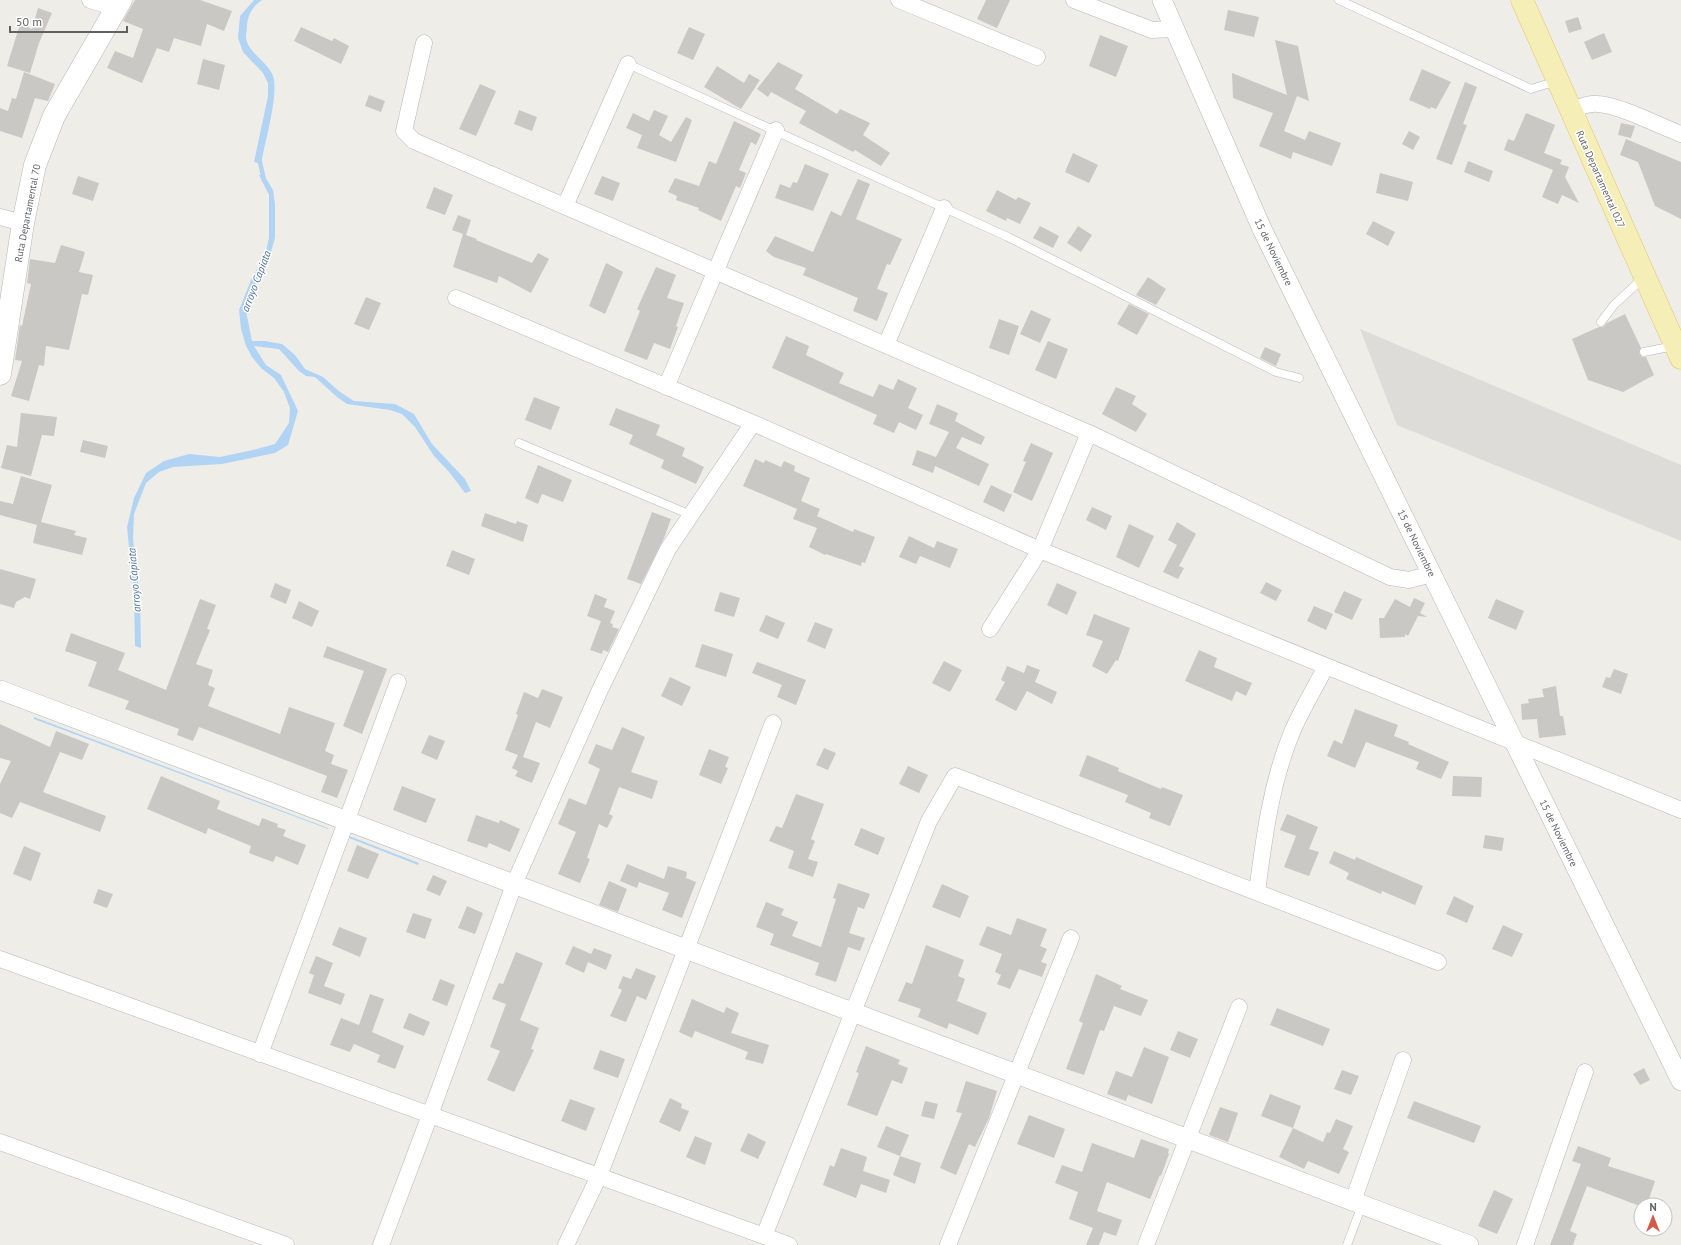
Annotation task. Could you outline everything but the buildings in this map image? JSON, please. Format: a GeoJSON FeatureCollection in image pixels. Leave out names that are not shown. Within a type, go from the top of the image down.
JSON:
{"type":"FeatureCollection","features":[{"type":"Feature","properties":{"kind":"main road","name":"Ruta Departamental 027"},"geometry":{"type":"LineString","coordinates":[[1522,0],[1678,352]]}},
{"type":"Feature","properties":{"kind":"main road","name":"Ruta Departamental 70"},"geometry":{"type":"LineString","coordinates":[[0,373],[23,223],[35,165],[54,116],[118,4]]}},
{"type":"Feature","properties":{"kind":"street"},"geometry":{"type":"LineString","coordinates":[[90,0],[118,4]]}},
{"type":"Feature","properties":{"kind":"street"},"geometry":{"type":"LineString","coordinates":[[899,0],[1037,57]]}},
{"type":"Feature","properties":{"kind":"street"},"geometry":{"type":"LineString","coordinates":[[1074,0],[1152,30],[1174,29]]}},
{"type":"Feature","properties":{"kind":"street","name":"15 de Noviembre"},"geometry":{"type":"LineString","coordinates":[[1162,0],[1262,229],[1681,1081]]}},
{"type":"Feature","properties":{"kind":"street"},"geometry":{"type":"LineString","coordinates":[[424,43],[404,131],[414,141],[1089,433],[1390,577],[1409,580],[1432,574]]}},
{"type":"Feature","properties":{"kind":"street"},"geometry":{"type":"LineString","coordinates":[[565,206],[628,64]]}},
{"type":"Feature","properties":{"kind":"street"},"geometry":{"type":"LineString","coordinates":[[1571,111],[1587,104],[1597,103],[1614,107],[1681,134]]}},
{"type":"Feature","properties":{"kind":"street"},"geometry":{"type":"LineString","coordinates":[[666,387],[776,130]]}},
{"type":"Feature","properties":{"kind":"street"},"geometry":{"type":"LineString","coordinates":[[886,345],[944,208]]}},
{"type":"Feature","properties":{"kind":"street"},"geometry":{"type":"LineString","coordinates":[[0,216],[23,223]]}},
{"type":"Feature","properties":{"kind":"street"},"geometry":{"type":"LineString","coordinates":[[456,298],[752,423],[1040,550],[1681,810]]}},
{"type":"Feature","properties":{"kind":"street"},"geometry":{"type":"LineString","coordinates":[[381,1245],[430,1116],[514,884],[599,692],[668,549],[752,423]]}},
{"type":"Feature","properties":{"kind":"street"},"geometry":{"type":"LineString","coordinates":[[990,629],[1040,550],[1089,433]]}},
{"type":"Feature","properties":{"kind":"street"},"geometry":{"type":"LineString","coordinates":[[1257,892],[1269,806],[1280,768],[1292,732],[1326,666]]}},
{"type":"Feature","properties":{"kind":"street"},"geometry":{"type":"LineString","coordinates":[[260,1054],[348,822],[398,682]]}},
{"type":"Feature","properties":{"kind":"street"},"geometry":{"type":"LineString","coordinates":[[0,690],[1469,1245]]}},
{"type":"Feature","properties":{"kind":"street"},"geometry":{"type":"LineString","coordinates":[[566,1245],[599,1176],[773,723]]}},
{"type":"Feature","properties":{"kind":"street"},"geometry":{"type":"LineString","coordinates":[[764,1236],[929,821],[956,776],[1438,962]]}},
{"type":"Feature","properties":{"kind":"street"},"geometry":{"type":"LineString","coordinates":[[948,1245],[1071,938]]}},
{"type":"Feature","properties":{"kind":"street"},"geometry":{"type":"LineString","coordinates":[[0,959],[788,1245]]}},
{"type":"Feature","properties":{"kind":"street"},"geometry":{"type":"LineString","coordinates":[[1146,1245],[1239,1007]]}},
{"type":"Feature","properties":{"kind":"street"},"geometry":{"type":"LineString","coordinates":[[1357,1203],[1403,1060]]}},
{"type":"Feature","properties":{"kind":"street"},"geometry":{"type":"LineString","coordinates":[[1526,1245],[1585,1072]]}},
{"type":"Feature","properties":{"kind":"street"},"geometry":{"type":"LineString","coordinates":[[0,1142],[286,1245]]}},
{"type":"Feature","properties":{"kind":"lane"},"geometry":{"type":"LineString","coordinates":[[1339,0],[1531,89],[1558,81]]}},
{"type":"Feature","properties":{"kind":"lane"},"geometry":{"type":"LineString","coordinates":[[628,64],[776,130],[1008,237],[1276,372],[1299,378]]}},
{"type":"Feature","properties":{"kind":"lane"},"geometry":{"type":"LineString","coordinates":[[1601,322],[1614,305],[1644,276]]}},
{"type":"Feature","properties":{"kind":"lane"},"geometry":{"type":"LineString","coordinates":[[1644,352],[1678,352]]}},
{"type":"Feature","properties":{"kind":"lane"},"geometry":{"type":"LineString","coordinates":[[519,443],[691,515]]}},
{"type":"Feature","properties":{"kind":"lane"},"geometry":{"type":"LineString","coordinates":[[1347,1245],[1357,1203]]}},
{"type":"Feature","properties":{"kind":"shaded area"},"geometry":{"type":"Polygon","coordinates":[[[1360,329],[1681,465],[1681,541],[1397,425],[1360,329]]]}},
{"type":"Feature","properties":{"kind":"water"},"geometry":{"type":"Polygon","coordinates":[[[254,0],[262,0],[256,5],[248,17],[246,36],[247,43],[268,68],[274,80],[274,99],[261,164],[254,162],[268,96],[268,83],[263,73],[243,52],[238,38],[240,16],[254,0]]]}},
{"type":"Feature","properties":{"kind":"water"},"geometry":{"type":"Polygon","coordinates":[[[259,175],[264,175],[273,190],[275,204],[275,238],[268,262],[255,285],[246,311],[252,341],[265,341],[282,344],[295,355],[305,369],[323,377],[340,392],[354,401],[395,404],[414,414],[432,444],[465,479],[471,491],[465,493],[450,473],[434,456],[415,427],[402,414],[390,410],[347,404],[315,377],[306,376],[299,371],[279,349],[254,346],[266,365],[281,375],[298,411],[288,445],[275,453],[222,464],[173,467],[159,472],[146,483],[134,514],[133,539],[140,598],[141,648],[135,646],[134,596],[127,527],[134,498],[146,473],[164,461],[189,454],[220,457],[275,444],[289,423],[290,408],[284,392],[274,378],[261,368],[252,357],[246,346],[241,329],[239,310],[251,280],[265,255],[269,238],[269,195],[259,175]]]}},
{"type":"Feature","properties":{"kind":"water"},"geometry":{"type":"Polygon","coordinates":[[[34,717],[328,828],[328,829],[34,719],[34,717]]]}},
{"type":"Feature","properties":{"kind":"water"},"geometry":{"type":"Polygon","coordinates":[[[349,836],[419,863],[418,865],[349,838],[349,836]]]}},
{"type":"Feature","properties":{"kind":"waterway","name":"arroyo Capiata"},"geometry":{"type":"LineString","coordinates":[[259,158],[264,180]]}}]}
